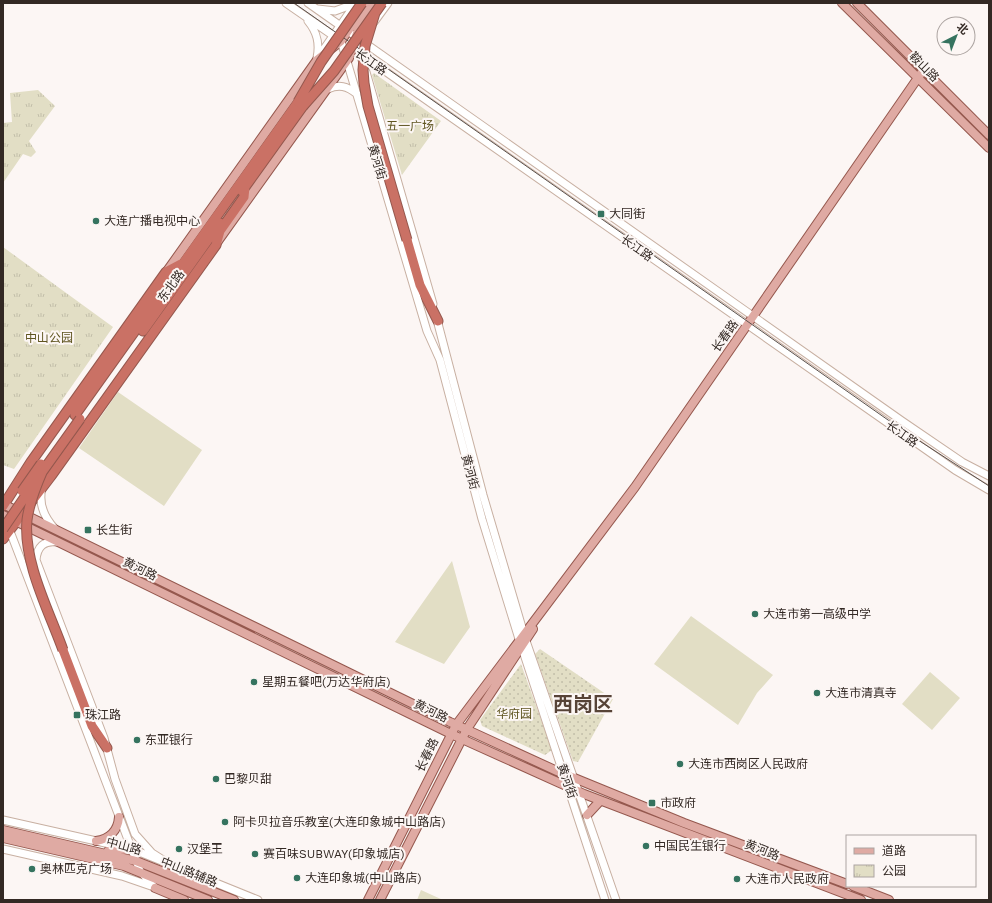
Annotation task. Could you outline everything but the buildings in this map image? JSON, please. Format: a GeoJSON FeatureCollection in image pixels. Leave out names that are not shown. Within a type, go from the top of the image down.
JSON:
{"type":"FeatureCollection","features":[{"type":"Feature","properties":{"kind":"highway","name":"东北路"},"geometry":{"type":"LineString","coordinates":[[3,511],[78,417],[246,187],[301,104],[321,62],[362,3]]}},
{"type":"Feature","properties":{"kind":"highway","name":"东北路"},"geometry":{"type":"LineString","coordinates":[[3,540],[6,529],[43,470],[184,262],[301,104],[334,71],[382,3]]}},
{"type":"Feature","properties":{"kind":"highway"},"geometry":{"type":"LineString","coordinates":[[375,13],[365,46],[363,70],[368,106],[423,290],[438,321]]}},
{"type":"Feature","properties":{"kind":"highway"},"geometry":{"type":"LineString","coordinates":[[216,245],[220,231],[244,197],[246,187]]}},
{"type":"Feature","properties":{"kind":"highway","name":"东北路"},"geometry":{"type":"LineString","coordinates":[[6,529],[16,522],[63,459],[216,245]]}},
{"type":"Feature","properties":{"kind":"highway"},"geometry":{"type":"LineString","coordinates":[[166,272],[184,262]]}},
{"type":"Feature","properties":{"kind":"highway","name":"东北路"},"geometry":{"type":"LineString","coordinates":[[3,511],[43,445],[166,272]]}},
{"type":"Feature","properties":{"kind":"highway"},"geometry":{"type":"LineString","coordinates":[[56,426],[76,440]]}},
{"type":"Feature","properties":{"kind":"highway"},"geometry":{"type":"LineString","coordinates":[[43,445],[63,459]]}},
{"type":"Feature","properties":{"kind":"highway"},"geometry":{"type":"LineString","coordinates":[[43,470],[37,484],[27,520],[28,546],[35,574],[92,726],[107,748]]}},
{"type":"Feature","properties":{"kind":"main road","name":"长江路"},"geometry":{"type":"LineString","coordinates":[[286,3],[341,41],[358,45],[962,462],[989,476]]}},
{"type":"Feature","properties":{"kind":"main road"},"geometry":{"type":"LineString","coordinates":[[317,60],[356,3]]}},
{"type":"Feature","properties":{"kind":"main road"},"geometry":{"type":"LineString","coordinates":[[310,5],[335,11],[350,7],[356,3]]}},
{"type":"Feature","properties":{"kind":"main road","name":"东北路"},"geometry":{"type":"LineString","coordinates":[[166,272],[317,60],[341,41],[368,3]]}},
{"type":"Feature","properties":{"kind":"main road","name":"东北路"},"geometry":{"type":"LineString","coordinates":[[216,245],[358,45],[362,23],[376,3]]}},
{"type":"Feature","properties":{"kind":"main road"},"geometry":{"type":"LineString","coordinates":[[358,45],[388,3]]}},
{"type":"Feature","properties":{"kind":"main road","name":"鞍山路"},"geometry":{"type":"LineString","coordinates":[[842,3],[989,148]]}},
{"type":"Feature","properties":{"kind":"main road","name":"鞍山路"},"geometry":{"type":"LineString","coordinates":[[857,3],[989,135]]}},
{"type":"Feature","properties":{"kind":"main road","name":"长江路"},"geometry":{"type":"LineString","coordinates":[[310,5],[348,31],[358,45],[747,325],[955,470],[989,490]]}},
{"type":"Feature","properties":{"kind":"main road"},"geometry":{"type":"LineString","coordinates":[[302,15],[316,34],[318,46],[317,60]]}},
{"type":"Feature","properties":{"kind":"main road","name":"黄河街"},"geometry":{"type":"LineString","coordinates":[[341,41],[348,60],[427,331],[440,360],[482,519],[523,640],[605,900]]}},
{"type":"Feature","properties":{"kind":"main road","name":"黄河街"},"geometry":{"type":"LineString","coordinates":[[358,45],[438,321],[483,495],[523,640],[574,778],[616,900]]}},
{"type":"Feature","properties":{"kind":"main road","name":"长春路"},"geometry":{"type":"LineString","coordinates":[[380,900],[462,739],[523,640],[635,487],[924,69]]}},
{"type":"Feature","properties":{"kind":"main road"},"geometry":{"type":"LineString","coordinates":[[307,74],[328,89],[340,85],[347,87],[357,94]]}},
{"type":"Feature","properties":{"kind":"main road"},"geometry":{"type":"LineString","coordinates":[[357,94],[357,85],[361,82],[367,84],[371,90]]}},
{"type":"Feature","properties":{"kind":"main road"},"geometry":{"type":"LineString","coordinates":[[43,486],[41,493],[42,508],[50,523],[57,530]]}},
{"type":"Feature","properties":{"kind":"main road"},"geometry":{"type":"LineString","coordinates":[[3,511],[6,529],[16,548],[140,871],[155,888]]}},
{"type":"Feature","properties":{"kind":"main road","name":"黄河路"},"geometry":{"type":"LineString","coordinates":[[3,511],[22,513],[456,725],[574,778],[684,823],[846,884]]}},
{"type":"Feature","properties":{"kind":"main road","name":"黄河路"},"geometry":{"type":"LineString","coordinates":[[3,511],[16,522],[462,739],[600,801],[861,900]]}},
{"type":"Feature","properties":{"kind":"main road"},"geometry":{"type":"LineString","coordinates":[[3,540],[16,548]]}},
{"type":"Feature","properties":{"kind":"main road"},"geometry":{"type":"LineString","coordinates":[[57,542],[51,541],[42,544],[36,553],[36,560],[107,748],[115,779],[135,834],[152,853],[163,860]]}},
{"type":"Feature","properties":{"kind":"main road"},"geometry":{"type":"LineString","coordinates":[[22,565],[36,560]]}},
{"type":"Feature","properties":{"kind":"main road","name":"长春路"},"geometry":{"type":"LineString","coordinates":[[368,900],[456,725],[523,640]]}},
{"type":"Feature","properties":{"kind":"main road"},"geometry":{"type":"LineString","coordinates":[[587,815],[600,801]]}},
{"type":"Feature","properties":{"kind":"main road"},"geometry":{"type":"LineString","coordinates":[[96,841],[102,840],[112,834],[119,824],[119,817]]}},
{"type":"Feature","properties":{"kind":"main road","name":"中山路辅路"},"geometry":{"type":"LineString","coordinates":[[3,820],[132,850],[163,860],[258,900]]}},
{"type":"Feature","properties":{"kind":"main road","name":"中山路"},"geometry":{"type":"LineString","coordinates":[[3,830],[136,861],[234,900]]}},
{"type":"Feature","properties":{"kind":"main road","name":"中山路"},"geometry":{"type":"LineString","coordinates":[[3,838],[124,866],[140,871],[208,900]]}},
{"type":"Feature","properties":{"kind":"main road"},"geometry":{"type":"LineString","coordinates":[[3,848],[122,876],[184,900]]}},
{"type":"Feature","properties":{"kind":"main road"},"geometry":{"type":"LineString","coordinates":[[97,852],[132,850]]}},
{"type":"Feature","properties":{"kind":"main road"},"geometry":{"type":"LineString","coordinates":[[855,887],[889,900]]}},
{"type":"Feature","properties":{"kind":"green space","name":"五一广场"},"geometry":{"type":"Polygon","coordinates":[[[374,73],[441,121],[402,175],[372,75],[374,73]]]}},
{"type":"Feature","properties":{"kind":"green space"},"geometry":{"type":"Polygon","coordinates":[[[38,90],[55,106],[29,141],[36,152],[31,157],[23,154],[3,183],[3,123],[12,122],[10,93],[38,90]]]}},
{"type":"Feature","properties":{"kind":"green space","name":"中山公园"},"geometry":{"type":"Polygon","coordinates":[[[3,247],[113,327],[14,469],[3,465],[3,247]]]}},
{"type":"Feature","properties":{"kind":"green space"},"geometry":{"type":"Polygon","coordinates":[[[118,392],[202,450],[164,506],[79,448],[118,392]]]}},
{"type":"Feature","properties":{"kind":"green space"},"geometry":{"type":"Polygon","coordinates":[[[452,561],[470,627],[444,664],[395,642],[452,561]]]}},
{"type":"Feature","properties":{"kind":"green space"},"geometry":{"type":"Polygon","coordinates":[[[691,616],[773,675],[757,693],[738,725],[654,664],[691,616]]]}},
{"type":"Feature","properties":{"kind":"green space"},"geometry":{"type":"Polygon","coordinates":[[[540,649],[613,699],[578,762],[573,761],[535,654],[540,649]]]}},
{"type":"Feature","properties":{"kind":"green space","name":"华府园"},"geometry":{"type":"Polygon","coordinates":[[[521,664],[552,750],[545,755],[482,726],[480,720],[521,664]]]}},
{"type":"Feature","properties":{"kind":"green space"},"geometry":{"type":"Polygon","coordinates":[[[930,672],[960,698],[932,730],[902,704],[930,672]]]}},
{"type":"Feature","properties":{"kind":"green space"},"geometry":{"type":"Polygon","coordinates":[[[421,890],[443,900],[417,900],[421,890]]]}},
{"type":"Feature","properties":{"kind":"tram line"},"geometry":{"type":"LineString","coordinates":[[294,3],[898,427],[989,486]]}},
{"type":"Feature","properties":{"kind":"place","name":"大同街"},"geometry":{"type":"Point","coordinates":[601,214]}},
{"type":"Feature","properties":{"kind":"place","name":"大连广播电视中心"},"geometry":{"type":"Point","coordinates":[96,221]}},
{"type":"Feature","properties":{"kind":"place","name":"长生街"},"geometry":{"type":"Point","coordinates":[88,530]}},
{"type":"Feature","properties":{"kind":"place","name":"大连市第一高级中学"},"geometry":{"type":"Point","coordinates":[755,614]}},
{"type":"Feature","properties":{"kind":"place","name":"星期五餐吧(万达华府店)"},"geometry":{"type":"Point","coordinates":[254,682]}},
{"type":"Feature","properties":{"kind":"place","name":"大连市清真寺"},"geometry":{"type":"Point","coordinates":[817,693]}},
{"type":"Feature","properties":{"kind":"place","name":"珠江路"},"geometry":{"type":"Point","coordinates":[77,715]}},
{"type":"Feature","properties":{"kind":"place","name":"东亚银行"},"geometry":{"type":"Point","coordinates":[137,740]}},
{"type":"Feature","properties":{"kind":"place","name":"大连市西岗区人民政府"},"geometry":{"type":"Point","coordinates":[680,764]}},
{"type":"Feature","properties":{"kind":"place","name":"巴黎贝甜"},"geometry":{"type":"Point","coordinates":[216,779]}},
{"type":"Feature","properties":{"kind":"place","name":"市政府"},"geometry":{"type":"Point","coordinates":[652,803]}},
{"type":"Feature","properties":{"kind":"place","name":"阿卡贝拉音乐教室(大连印象城中山路店)"},"geometry":{"type":"Point","coordinates":[225,822]}},
{"type":"Feature","properties":{"kind":"place","name":"中国民生银行"},"geometry":{"type":"Point","coordinates":[646,846]}},
{"type":"Feature","properties":{"kind":"place","name":"汉堡王"},"geometry":{"type":"Point","coordinates":[179,849]}},
{"type":"Feature","properties":{"kind":"place","name":"赛百味SUBWAY(印象城店)"},"geometry":{"type":"Point","coordinates":[255,854]}},
{"type":"Feature","properties":{"kind":"place","name":"奥林匹克广场"},"geometry":{"type":"Point","coordinates":[32,869]}},
{"type":"Feature","properties":{"kind":"place","name":"大连印象城(中山路店)"},"geometry":{"type":"Point","coordinates":[297,878]}},
{"type":"Feature","properties":{"kind":"place","name":"大连市人民政府"},"geometry":{"type":"Point","coordinates":[737,879]}},
{"type":"Feature","properties":{"kind":"district","name":"西岗区"},"geometry":{"type":"Point","coordinates":[583,704]}}]}
